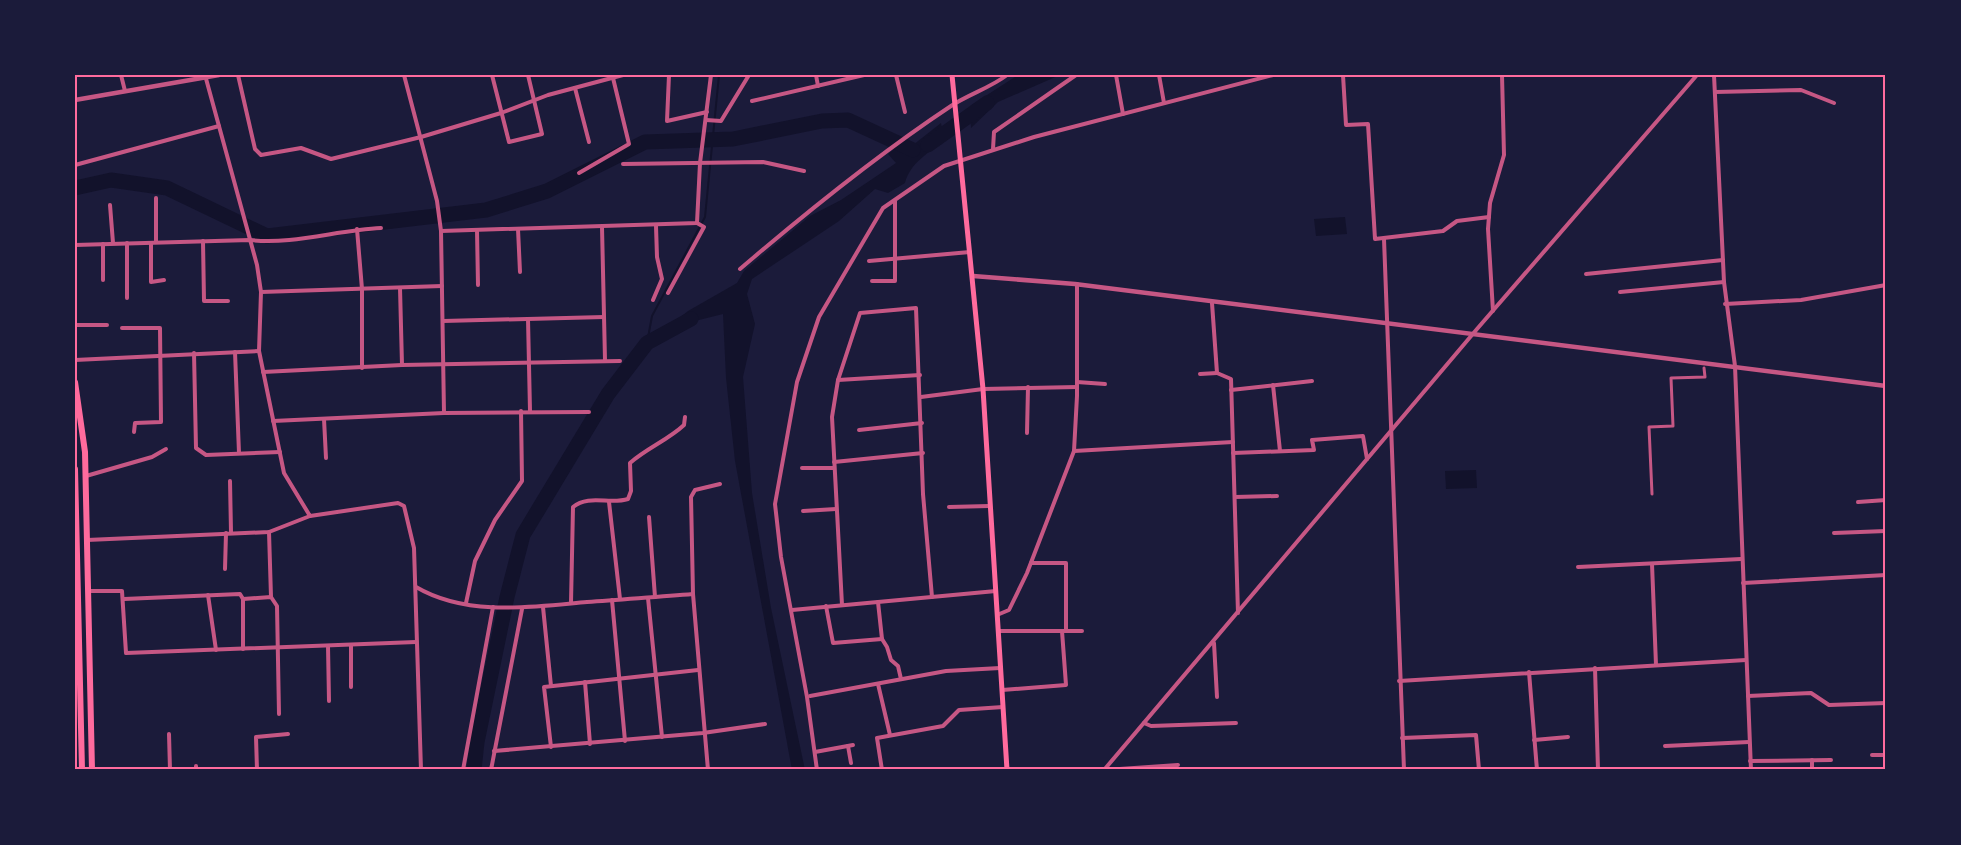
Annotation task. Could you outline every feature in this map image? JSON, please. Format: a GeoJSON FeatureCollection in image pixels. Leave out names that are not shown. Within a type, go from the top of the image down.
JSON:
{"type":"FeatureCollection","features":[{"type":"Feature","properties":{"kind":"highway"},"geometry":{"type":"LineString","coordinates":[[75,382],[82,422],[86,476],[92,770]]}},
{"type":"Feature","properties":{"kind":"highway"},"geometry":{"type":"LineString","coordinates":[[75,469],[77,653],[82,770]]}},
{"type":"Feature","properties":{"kind":"main road"},"geometry":{"type":"LineString","coordinates":[[952,75],[983,389],[1007,770]]}},
{"type":"Feature","properties":{"kind":"street"},"geometry":{"type":"LineString","coordinates":[[121,75],[125,91]]}},
{"type":"Feature","properties":{"kind":"street"},"geometry":{"type":"LineString","coordinates":[[175,75],[176,83]]}},
{"type":"Feature","properties":{"kind":"street"},"geometry":{"type":"LineString","coordinates":[[75,100],[219,75]]}},
{"type":"Feature","properties":{"kind":"street"},"geometry":{"type":"LineString","coordinates":[[238,75],[255,149],[261,154],[301,148],[331,159],[421,137],[501,113],[604,77],[613,78],[623,75]]}},
{"type":"Feature","properties":{"kind":"street"},"geometry":{"type":"LineString","coordinates":[[406,75],[437,201],[441,231],[444,412]]}},
{"type":"Feature","properties":{"kind":"street"},"geometry":{"type":"LineString","coordinates":[[492,75],[508,142],[542,134],[528,75]]}},
{"type":"Feature","properties":{"kind":"street"},"geometry":{"type":"LineString","coordinates":[[669,75],[666,121],[707,112]]}},
{"type":"Feature","properties":{"kind":"street"},"geometry":{"type":"LineString","coordinates":[[697,223],[700,163],[708,120],[711,75]]}},
{"type":"Feature","properties":{"kind":"street"},"geometry":{"type":"LineString","coordinates":[[708,120],[721,121],[749,75]]}},
{"type":"Feature","properties":{"kind":"street"},"geometry":{"type":"LineString","coordinates":[[816,75],[818,86]]}},
{"type":"Feature","properties":{"kind":"street"},"geometry":{"type":"LineString","coordinates":[[752,101],[862,75]]}},
{"type":"Feature","properties":{"kind":"street"},"geometry":{"type":"LineString","coordinates":[[896,75],[904,112]]}},
{"type":"Feature","properties":{"kind":"street"},"geometry":{"type":"LineString","coordinates":[[740,269],[838,187],[901,141],[955,104],[994,85],[1008,75]]}},
{"type":"Feature","properties":{"kind":"street"},"geometry":{"type":"LineString","coordinates":[[993,149],[994,132],[1076,75]]}},
{"type":"Feature","properties":{"kind":"street"},"geometry":{"type":"LineString","coordinates":[[1116,75],[1123,114]]}},
{"type":"Feature","properties":{"kind":"street"},"geometry":{"type":"LineString","coordinates":[[1159,75],[1164,103]]}},
{"type":"Feature","properties":{"kind":"street"},"geometry":{"type":"LineString","coordinates":[[817,770],[792,610],[781,557],[775,504],[798,382],[819,317],[883,208],[944,166],[993,149],[1273,75]]}},
{"type":"Feature","properties":{"kind":"street"},"geometry":{"type":"LineString","coordinates":[[1343,75],[1346,125],[1368,124],[1375,239],[1443,231],[1457,221],[1489,217]]}},
{"type":"Feature","properties":{"kind":"street"},"geometry":{"type":"LineString","coordinates":[[1493,311],[1489,217],[1504,155],[1502,75]]}},
{"type":"Feature","properties":{"kind":"street"},"geometry":{"type":"LineString","coordinates":[[1104,770],[1473,334],[1697,75]]}},
{"type":"Feature","properties":{"kind":"street"},"geometry":{"type":"LineString","coordinates":[[1714,75],[1725,304],[1735,366],[1751,770]]}},
{"type":"Feature","properties":{"kind":"street"},"geometry":{"type":"LineString","coordinates":[[206,76],[250,240],[261,292],[259,351],[284,473],[310,516]]}},
{"type":"Feature","properties":{"kind":"street"},"geometry":{"type":"LineString","coordinates":[[579,173],[629,144],[613,78]]}},
{"type":"Feature","properties":{"kind":"street"},"geometry":{"type":"LineString","coordinates":[[575,88],[589,142]]}},
{"type":"Feature","properties":{"kind":"street"},"geometry":{"type":"LineString","coordinates":[[1715,92],[1801,90],[1834,104]]}},
{"type":"Feature","properties":{"kind":"street"},"geometry":{"type":"LineString","coordinates":[[75,165],[219,126]]}},
{"type":"Feature","properties":{"kind":"street"},"geometry":{"type":"LineString","coordinates":[[623,164],[763,162],[804,171]]}},
{"type":"Feature","properties":{"kind":"street"},"geometry":{"type":"LineString","coordinates":[[156,198],[151,282],[165,280]]}},
{"type":"Feature","properties":{"kind":"street"},"geometry":{"type":"LineString","coordinates":[[872,281],[895,281],[895,200]]}},
{"type":"Feature","properties":{"kind":"street"},"geometry":{"type":"LineString","coordinates":[[110,205],[113,243]]}},
{"type":"Feature","properties":{"kind":"street"},"geometry":{"type":"LineString","coordinates":[[441,231],[697,223],[704,227],[668,293]]}},
{"type":"Feature","properties":{"kind":"street"},"geometry":{"type":"LineString","coordinates":[[653,300],[662,279],[657,257],[656,226]]}},
{"type":"Feature","properties":{"kind":"street"},"geometry":{"type":"LineString","coordinates":[[602,227],[605,360]]}},
{"type":"Feature","properties":{"kind":"street"},"geometry":{"type":"LineString","coordinates":[[75,245],[250,240],[275,243],[357,229],[381,228]]}},
{"type":"Feature","properties":{"kind":"street"},"geometry":{"type":"LineString","coordinates":[[357,229],[362,289],[362,368]]}},
{"type":"Feature","properties":{"kind":"street"},"geometry":{"type":"LineString","coordinates":[[518,229],[520,272]]}},
{"type":"Feature","properties":{"kind":"street"},"geometry":{"type":"LineString","coordinates":[[477,230],[478,285]]}},
{"type":"Feature","properties":{"kind":"street"},"geometry":{"type":"LineString","coordinates":[[1384,239],[1404,770]]}},
{"type":"Feature","properties":{"kind":"street"},"geometry":{"type":"LineString","coordinates":[[203,241],[204,301],[228,301]]}},
{"type":"Feature","properties":{"kind":"street"},"geometry":{"type":"LineString","coordinates":[[127,243],[127,297]]}},
{"type":"Feature","properties":{"kind":"street"},"geometry":{"type":"LineString","coordinates":[[103,244],[103,280]]}},
{"type":"Feature","properties":{"kind":"street"},"geometry":{"type":"LineString","coordinates":[[869,261],[970,252]]}},
{"type":"Feature","properties":{"kind":"street"},"geometry":{"type":"LineString","coordinates":[[1586,274],[1723,260]]}},
{"type":"Feature","properties":{"kind":"street"},"geometry":{"type":"LineString","coordinates":[[973,276],[1077,284],[1212,303],[1886,386]]}},
{"type":"Feature","properties":{"kind":"street"},"geometry":{"type":"LineString","coordinates":[[1620,292],[1724,282]]}},
{"type":"Feature","properties":{"kind":"street"},"geometry":{"type":"LineString","coordinates":[[997,615],[1009,610],[1031,563],[1074,451],[1077,284]]}},
{"type":"Feature","properties":{"kind":"street"},"geometry":{"type":"LineString","coordinates":[[1725,304],[1801,300],[1886,285]]}},
{"type":"Feature","properties":{"kind":"street"},"geometry":{"type":"LineString","coordinates":[[261,292],[442,286]]}},
{"type":"Feature","properties":{"kind":"street"},"geometry":{"type":"LineString","coordinates":[[400,288],[402,365]]}},
{"type":"Feature","properties":{"kind":"street"},"geometry":{"type":"LineString","coordinates":[[1212,303],[1217,373]]}},
{"type":"Feature","properties":{"kind":"street"},"geometry":{"type":"LineString","coordinates":[[842,605],[832,417],[837,380],[860,313],[916,308],[924,518],[932,597]]}},
{"type":"Feature","properties":{"kind":"street"},"geometry":{"type":"LineString","coordinates":[[443,321],[604,317]]}},
{"type":"Feature","properties":{"kind":"street"},"geometry":{"type":"LineString","coordinates":[[528,319],[530,411]]}},
{"type":"Feature","properties":{"kind":"street"},"geometry":{"type":"LineString","coordinates":[[75,325],[107,325]]}},
{"type":"Feature","properties":{"kind":"street"},"geometry":{"type":"LineString","coordinates":[[122,328],[160,328],[161,422],[135,423],[134,432]]}},
{"type":"Feature","properties":{"kind":"street"},"geometry":{"type":"LineString","coordinates":[[75,360],[259,351]]}},
{"type":"Feature","properties":{"kind":"street"},"geometry":{"type":"LineString","coordinates":[[235,352],[238,453]]}},
{"type":"Feature","properties":{"kind":"street"},"geometry":{"type":"LineString","coordinates":[[194,353],[196,448],[206,455],[280,452]]}},
{"type":"Feature","properties":{"kind":"street"},"geometry":{"type":"LineString","coordinates":[[263,372],[402,365],[620,361]]}},
{"type":"Feature","properties":{"kind":"street"},"geometry":{"type":"LineString","coordinates":[[1652,494],[1649,427],[1673,426],[1671,378],[1705,377],[1704,368]]}},
{"type":"Feature","properties":{"kind":"street"},"geometry":{"type":"LineString","coordinates":[[1200,374],[1217,373],[1231,379],[1238,613]]}},
{"type":"Feature","properties":{"kind":"street"},"geometry":{"type":"LineString","coordinates":[[837,380],[920,375]]}},
{"type":"Feature","properties":{"kind":"street"},"geometry":{"type":"LineString","coordinates":[[1231,390],[1312,381]]}},
{"type":"Feature","properties":{"kind":"street"},"geometry":{"type":"LineString","coordinates":[[921,397],[983,389],[1105,384]]}},
{"type":"Feature","properties":{"kind":"street"},"geometry":{"type":"LineString","coordinates":[[1273,385],[1280,451]]}},
{"type":"Feature","properties":{"kind":"street"},"geometry":{"type":"LineString","coordinates":[[1027,433],[1028,387]]}},
{"type":"Feature","properties":{"kind":"street"},"geometry":{"type":"LineString","coordinates":[[466,603],[475,561],[495,520],[522,481],[521,411]]}},
{"type":"Feature","properties":{"kind":"street"},"geometry":{"type":"LineString","coordinates":[[273,421],[444,412],[589,412]]}},
{"type":"Feature","properties":{"kind":"street"},"geometry":{"type":"LineString","coordinates":[[571,603],[573,507],[587,501],[618,502],[628,499],[631,491],[630,463],[645,450],[676,432],[684,425],[685,417]]}},
{"type":"Feature","properties":{"kind":"street"},"geometry":{"type":"LineString","coordinates":[[324,418],[326,458]]}},
{"type":"Feature","properties":{"kind":"street"},"geometry":{"type":"LineString","coordinates":[[859,430],[922,423]]}},
{"type":"Feature","properties":{"kind":"street"},"geometry":{"type":"LineString","coordinates":[[1233,453],[1314,450],[1312,440],[1363,436],[1367,460]]}},
{"type":"Feature","properties":{"kind":"street"},"geometry":{"type":"LineString","coordinates":[[1074,451],[1233,442]]}},
{"type":"Feature","properties":{"kind":"street"},"geometry":{"type":"LineString","coordinates":[[86,476],[152,457],[166,449]]}},
{"type":"Feature","properties":{"kind":"street"},"geometry":{"type":"LineString","coordinates":[[834,462],[922,453]]}},
{"type":"Feature","properties":{"kind":"street"},"geometry":{"type":"LineString","coordinates":[[802,468],[834,468]]}},
{"type":"Feature","properties":{"kind":"street"},"geometry":{"type":"LineString","coordinates":[[225,569],[230,481]]}},
{"type":"Feature","properties":{"kind":"street"},"geometry":{"type":"LineString","coordinates":[[708,770],[693,594],[691,497],[700,487],[720,484]]}},
{"type":"Feature","properties":{"kind":"street"},"geometry":{"type":"LineString","coordinates":[[1235,497],[1277,496]]}},
{"type":"Feature","properties":{"kind":"street"},"geometry":{"type":"LineString","coordinates":[[1857,502],[1886,500]]}},
{"type":"Feature","properties":{"kind":"street"},"geometry":{"type":"LineString","coordinates":[[609,501],[620,599]]}},
{"type":"Feature","properties":{"kind":"street"},"geometry":{"type":"LineString","coordinates":[[87,540],[228,532],[269,532],[310,516],[398,503],[404,506],[414,548],[421,770]]}},
{"type":"Feature","properties":{"kind":"street"},"geometry":{"type":"LineString","coordinates":[[949,507],[989,506]]}},
{"type":"Feature","properties":{"kind":"street"},"geometry":{"type":"LineString","coordinates":[[803,511],[836,509]]}},
{"type":"Feature","properties":{"kind":"street"},"geometry":{"type":"LineString","coordinates":[[649,517],[655,597]]}},
{"type":"Feature","properties":{"kind":"street"},"geometry":{"type":"LineString","coordinates":[[1834,533],[1886,531]]}},
{"type":"Feature","properties":{"kind":"street"},"geometry":{"type":"LineString","coordinates":[[269,532],[271,597],[277,606],[279,714]]}},
{"type":"Feature","properties":{"kind":"street"},"geometry":{"type":"LineString","coordinates":[[1578,567],[1742,559]]}},
{"type":"Feature","properties":{"kind":"street"},"geometry":{"type":"LineString","coordinates":[[1002,690],[1066,685],[1064,631],[1066,563],[1031,563]]}},
{"type":"Feature","properties":{"kind":"street"},"geometry":{"type":"LineString","coordinates":[[1652,564],[1656,665]]}},
{"type":"Feature","properties":{"kind":"street"},"geometry":{"type":"LineString","coordinates":[[1743,583],[1886,575]]}},
{"type":"Feature","properties":{"kind":"street"},"geometry":{"type":"LineString","coordinates":[[416,587],[431,596],[466,603],[522,609],[693,594]]}},
{"type":"Feature","properties":{"kind":"street"},"geometry":{"type":"LineString","coordinates":[[88,591],[122,591],[126,653],[416,642]]}},
{"type":"Feature","properties":{"kind":"street"},"geometry":{"type":"LineString","coordinates":[[792,610],[996,591]]}},
{"type":"Feature","properties":{"kind":"street"},"geometry":{"type":"LineString","coordinates":[[124,599],[240,594],[243,599],[243,650]]}},
{"type":"Feature","properties":{"kind":"street"},"geometry":{"type":"LineString","coordinates":[[208,595],[216,650]]}},
{"type":"Feature","properties":{"kind":"street"},"geometry":{"type":"LineString","coordinates":[[243,599],[271,597]]}},
{"type":"Feature","properties":{"kind":"street"},"geometry":{"type":"LineString","coordinates":[[648,597],[662,737]]}},
{"type":"Feature","properties":{"kind":"street"},"geometry":{"type":"LineString","coordinates":[[612,600],[625,741]]}},
{"type":"Feature","properties":{"kind":"street"},"geometry":{"type":"LineString","coordinates":[[878,602],[882,639],[887,646],[891,660],[898,666],[901,679]]}},
{"type":"Feature","properties":{"kind":"street"},"geometry":{"type":"LineString","coordinates":[[826,606],[833,643],[882,639]]}},
{"type":"Feature","properties":{"kind":"street"},"geometry":{"type":"LineString","coordinates":[[463,770],[494,607]]}},
{"type":"Feature","properties":{"kind":"street"},"geometry":{"type":"LineString","coordinates":[[543,607],[550,686]]}},
{"type":"Feature","properties":{"kind":"street"},"geometry":{"type":"LineString","coordinates":[[491,770],[522,609]]}},
{"type":"Feature","properties":{"kind":"street"},"geometry":{"type":"LineString","coordinates":[[998,631],[1082,631]]}},
{"type":"Feature","properties":{"kind":"street"},"geometry":{"type":"LineString","coordinates":[[1214,642],[1217,697]]}},
{"type":"Feature","properties":{"kind":"street"},"geometry":{"type":"LineString","coordinates":[[351,645],[351,687]]}},
{"type":"Feature","properties":{"kind":"street"},"geometry":{"type":"LineString","coordinates":[[328,646],[329,700]]}},
{"type":"Feature","properties":{"kind":"street"},"geometry":{"type":"LineString","coordinates":[[1399,681],[1746,660]]}},
{"type":"Feature","properties":{"kind":"street"},"geometry":{"type":"LineString","coordinates":[[810,696],[946,671],[1001,667]]}},
{"type":"Feature","properties":{"kind":"street"},"geometry":{"type":"LineString","coordinates":[[1595,668],[1598,770]]}},
{"type":"Feature","properties":{"kind":"street"},"geometry":{"type":"LineString","coordinates":[[551,747],[544,687],[698,670]]}},
{"type":"Feature","properties":{"kind":"street"},"geometry":{"type":"LineString","coordinates":[[1529,672],[1537,770]]}},
{"type":"Feature","properties":{"kind":"street"},"geometry":{"type":"LineString","coordinates":[[585,682],[590,744]]}},
{"type":"Feature","properties":{"kind":"street"},"geometry":{"type":"LineString","coordinates":[[878,684],[890,735]]}},
{"type":"Feature","properties":{"kind":"street"},"geometry":{"type":"LineString","coordinates":[[1748,696],[1811,693],[1829,705],[1886,703]]}},
{"type":"Feature","properties":{"kind":"street"},"geometry":{"type":"LineString","coordinates":[[882,770],[877,738],[943,726],[959,710],[1004,707]]}},
{"type":"Feature","properties":{"kind":"street"},"geometry":{"type":"LineString","coordinates":[[1144,723],[1152,726],[1236,723]]}},
{"type":"Feature","properties":{"kind":"street"},"geometry":{"type":"LineString","coordinates":[[494,751],[625,741],[765,724]]}},
{"type":"Feature","properties":{"kind":"street"},"geometry":{"type":"LineString","coordinates":[[169,734],[170,770]]}},
{"type":"Feature","properties":{"kind":"street"},"geometry":{"type":"LineString","coordinates":[[257,770],[256,737],[288,734]]}},
{"type":"Feature","properties":{"kind":"street"},"geometry":{"type":"LineString","coordinates":[[1402,738],[1476,735],[1479,770]]}},
{"type":"Feature","properties":{"kind":"street"},"geometry":{"type":"LineString","coordinates":[[1534,740],[1568,737]]}},
{"type":"Feature","properties":{"kind":"street"},"geometry":{"type":"LineString","coordinates":[[1665,746],[1749,742]]}},
{"type":"Feature","properties":{"kind":"street"},"geometry":{"type":"LineString","coordinates":[[815,752],[850,746],[851,763]]}},
{"type":"Feature","properties":{"kind":"street"},"geometry":{"type":"LineString","coordinates":[[1872,755],[1886,755]]}},
{"type":"Feature","properties":{"kind":"street"},"geometry":{"type":"LineString","coordinates":[[1812,760],[1812,770]]}},
{"type":"Feature","properties":{"kind":"street"},"geometry":{"type":"LineString","coordinates":[[1750,761],[1831,760]]}},
{"type":"Feature","properties":{"kind":"street"},"geometry":{"type":"LineString","coordinates":[[1104,770],[1178,765]]}},
{"type":"Feature","properties":{"kind":"shaded area"},"geometry":{"type":"Polygon","coordinates":[[[1018,75],[1060,75],[998,102],[971,128],[970,106],[1018,75]]]}},
{"type":"Feature","properties":{"kind":"shaded area"},"geometry":{"type":"Polygon","coordinates":[[[941,123],[945,141],[916,164],[905,183],[888,193],[875,189],[839,221],[752,279],[747,294],[755,324],[743,377],[752,493],[771,608],[805,770],[792,770],[735,461],[726,378],[723,314],[667,328],[688,311],[737,283],[744,271],[810,216],[841,200],[896,163],[888,154],[904,141],[913,145],[941,123]]]}},
{"type":"Feature","properties":{"kind":"shaded area"},"geometry":{"type":"Polygon","coordinates":[[[1345,217],[1347,234],[1316,236],[1314,219],[1345,217]]]}},
{"type":"Feature","properties":{"kind":"shaded area"},"geometry":{"type":"Polygon","coordinates":[[[1476,470],[1477,488],[1446,489],[1445,471],[1476,470]]]}},
{"type":"Feature","properties":{"kind":"waterway"},"geometry":{"type":"LineString","coordinates":[[647,343],[652,316],[705,217],[719,75]]}},
{"type":"Feature","properties":{"kind":"waterway"},"geometry":{"type":"LineString","coordinates":[[928,145],[987,103]]}},
{"type":"Feature","properties":{"kind":"waterway"},"geometry":{"type":"LineString","coordinates":[[75,188],[111,180],[167,188],[267,236],[486,210],[547,191],[645,142],[733,139],[822,121],[848,120],[913,150]]}},
{"type":"Feature","properties":{"kind":"waterway"},"geometry":{"type":"LineString","coordinates":[[474,770],[477,742],[507,597],[523,535],[608,394],[647,343],[691,319]]}}]}
